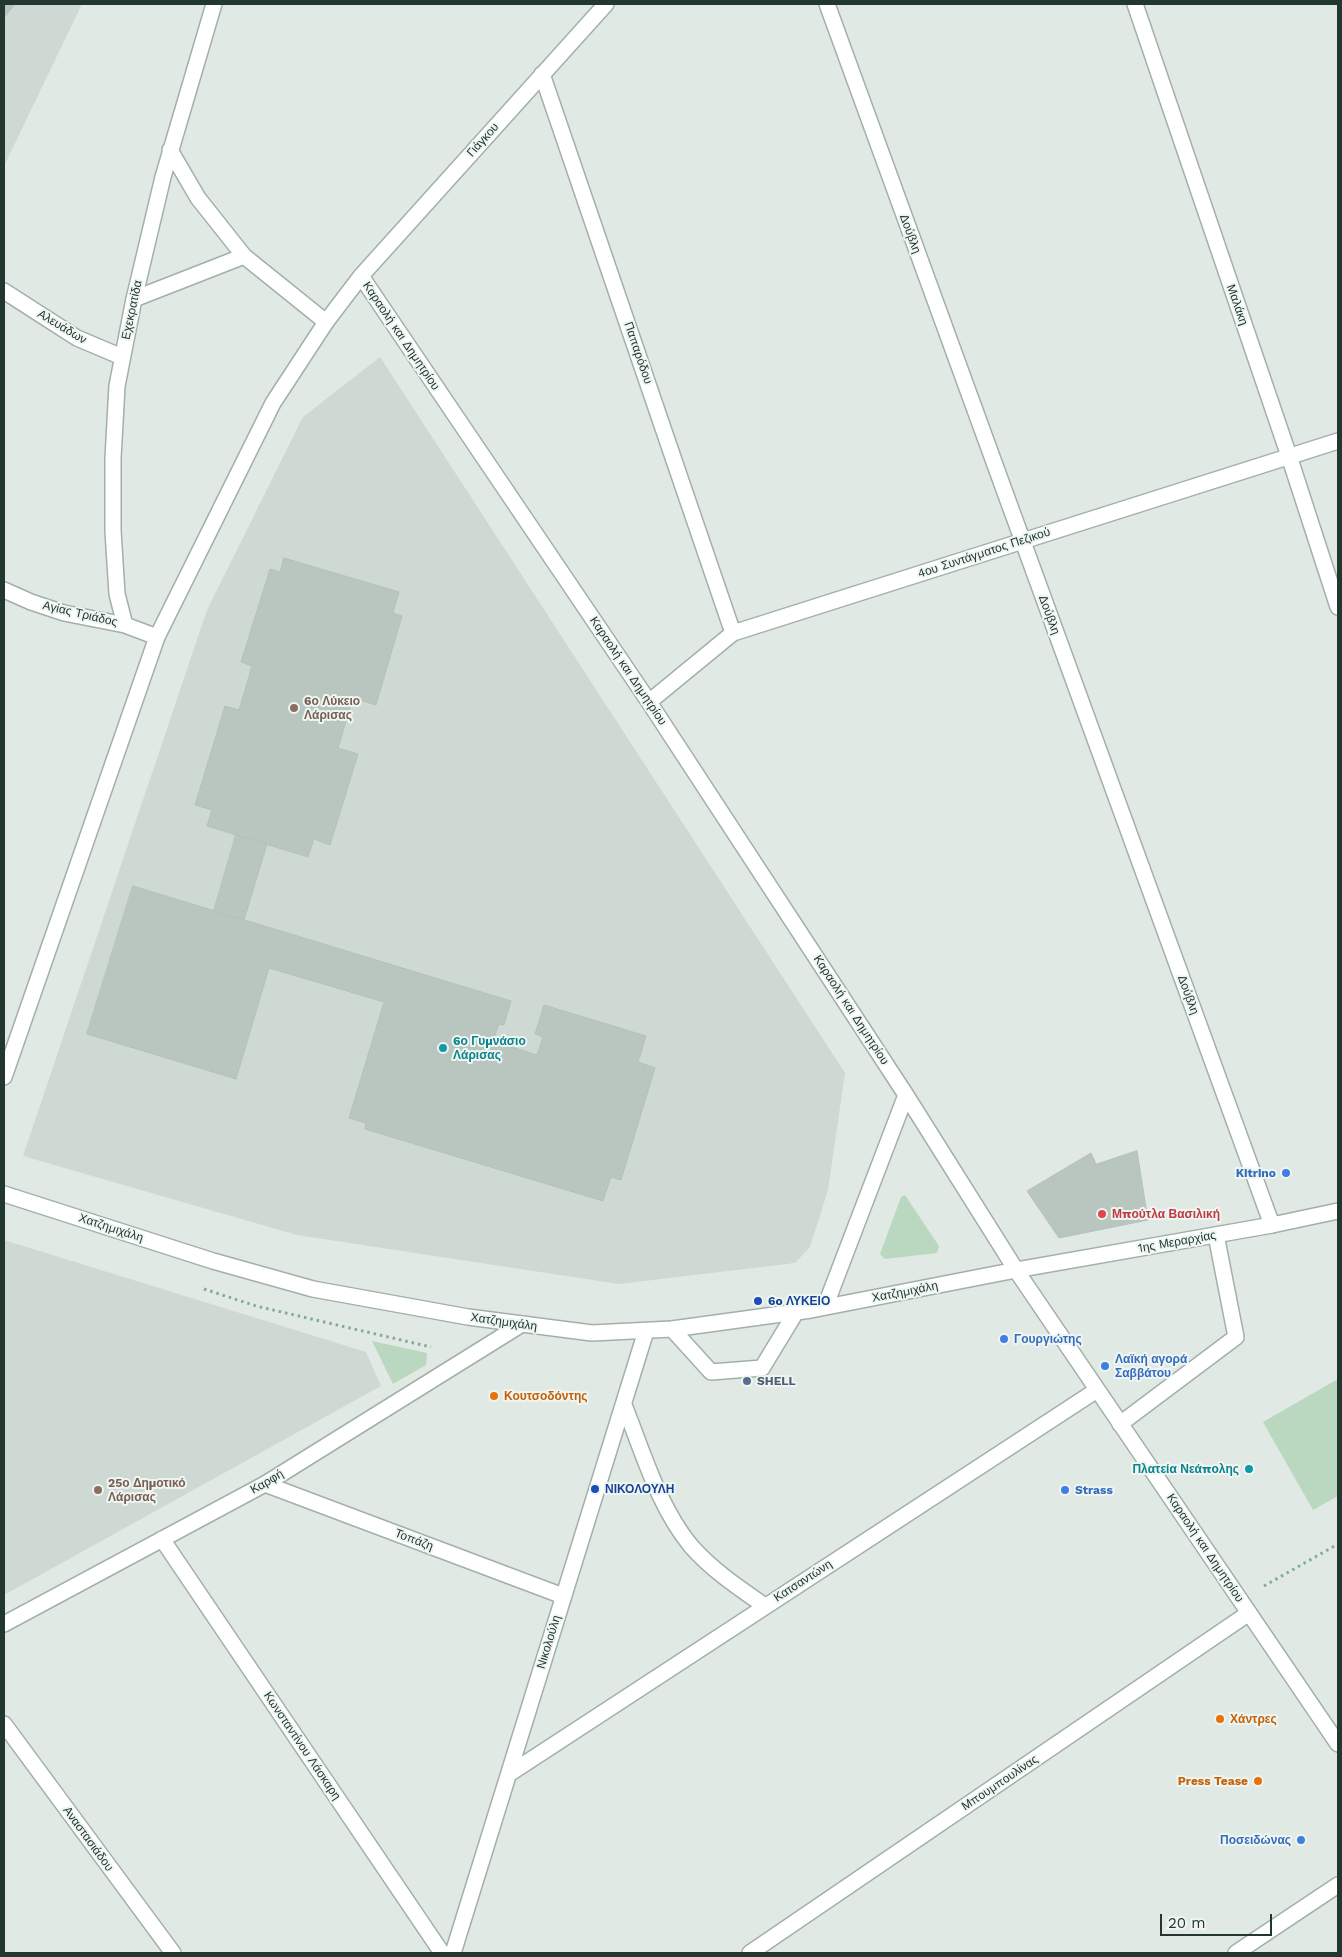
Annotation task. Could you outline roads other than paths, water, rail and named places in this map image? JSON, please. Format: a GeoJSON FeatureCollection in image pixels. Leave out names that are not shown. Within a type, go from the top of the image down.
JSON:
{"type":"FeatureCollection","features":[{"type":"Feature","properties":{"kind":"street","name":"Εχεκρατίδα"},"geometry":{"type":"LineString","coordinates":[[125,625],[117,594],[113,523],[114,422],[122,357],[170,150],[214,4]]}},
{"type":"Feature","properties":{"kind":"street","name":"Γιάγκου"},"geometry":{"type":"LineString","coordinates":[[4,1077],[157,637],[273,403],[326,322],[361,276],[606,4]]}},
{"type":"Feature","properties":{"kind":"street","name":"Δούβλη"},"geometry":{"type":"LineString","coordinates":[[827,4],[1272,1225]]}},
{"type":"Feature","properties":{"kind":"street","name":"Μαλάκη"},"geometry":{"type":"LineString","coordinates":[[1134,4],[1289,456],[1338,607]]}},
{"type":"Feature","properties":{"kind":"street","name":"Παπαρόδου"},"geometry":{"type":"LineString","coordinates":[[542,74],[733,632]]}},
{"type":"Feature","properties":{"kind":"street"},"geometry":{"type":"LineString","coordinates":[[170,150],[198,198],[244,256],[326,322]]}},
{"type":"Feature","properties":{"kind":"street"},"geometry":{"type":"LineString","coordinates":[[134,299],[244,256]]}},
{"type":"Feature","properties":{"kind":"street","name":"Καραολή και Δημητρίου"},"geometry":{"type":"LineString","coordinates":[[361,276],[649,702],[906,1095],[1016,1270],[1338,1744]]}},
{"type":"Feature","properties":{"kind":"street","name":"Αλευάδων"},"geometry":{"type":"LineString","coordinates":[[4,291],[77,338],[122,357]]}},
{"type":"Feature","properties":{"kind":"street","name":"4ου Συντάγματος Πεζικού"},"geometry":{"type":"LineString","coordinates":[[649,702],[733,632],[1338,440]]}},
{"type":"Feature","properties":{"kind":"street","name":"Αγίας Τριάδος"},"geometry":{"type":"LineString","coordinates":[[4,590],[31,602],[64,613],[125,625],[157,637]]}},
{"type":"Feature","properties":{"kind":"street"},"geometry":{"type":"LineString","coordinates":[[825,1307],[906,1095]]}},
{"type":"Feature","properties":{"kind":"street","name":"Χατζημιχάλη"},"geometry":{"type":"LineString","coordinates":[[4,1194],[285,1282],[336,1294],[415,1308],[592,1333],[672,1329],[796,1312],[1016,1270]]}},
{"type":"Feature","properties":{"kind":"street","name":"1ης Μεραρχίας"},"geometry":{"type":"LineString","coordinates":[[1016,1270],[1216,1236],[1338,1211]]}},
{"type":"Feature","properties":{"kind":"street"},"geometry":{"type":"LineString","coordinates":[[1120,1424],[1236,1338],[1216,1236]]}},
{"type":"Feature","properties":{"kind":"street"},"geometry":{"type":"LineString","coordinates":[[672,1329],[711,1372],[762,1368],[796,1312]]}},
{"type":"Feature","properties":{"kind":"street","name":"Καρφή"},"geometry":{"type":"LineString","coordinates":[[4,1624],[265,1484],[522,1324]]}},
{"type":"Feature","properties":{"kind":"street","name":"Νικολούλη"},"geometry":{"type":"LineString","coordinates":[[452,1953],[510,1774],[646,1330]]}},
{"type":"Feature","properties":{"kind":"street","name":"Κατσαντώνη"},"geometry":{"type":"LineString","coordinates":[[510,1774],[1097,1390]]}},
{"type":"Feature","properties":{"kind":"street"},"geometry":{"type":"LineString","coordinates":[[624,1405],[666,1509],[686,1538],[722,1576],[765,1606]]}},
{"type":"Feature","properties":{"kind":"street","name":"Τοπάζη"},"geometry":{"type":"LineString","coordinates":[[265,1484],[563,1596]]}},
{"type":"Feature","properties":{"kind":"street","name":"Κωνσταντίνου Λάσκαρη"},"geometry":{"type":"LineString","coordinates":[[162,1539],[442,1953]]}},
{"type":"Feature","properties":{"kind":"street","name":"Μπουμπουλίνας"},"geometry":{"type":"LineString","coordinates":[[750,1953],[1249,1613]]}},
{"type":"Feature","properties":{"kind":"street","name":"Αναστασιάδου"},"geometry":{"type":"LineString","coordinates":[[4,1724],[173,1953]]}},
{"type":"Feature","properties":{"kind":"street"},"geometry":{"type":"LineString","coordinates":[[1236,1953],[1338,1884]]}},
{"type":"Feature","properties":{"kind":"place","name":"6ο Λύκειο Λάρισας"},"geometry":{"type":"Point","coordinates":[294,708]}},
{"type":"Feature","properties":{"kind":"place","name":"6ο Γυμνάσιο Λάρισας"},"geometry":{"type":"Point","coordinates":[443,1048]}},
{"type":"Feature","properties":{"kind":"place","name":"Kitrino"},"geometry":{"type":"Point","coordinates":[1286,1173]}},
{"type":"Feature","properties":{"kind":"place","name":"Μπούτλα Βασιλική"},"geometry":{"type":"Point","coordinates":[1102,1214]}},
{"type":"Feature","properties":{"kind":"place","name":"6o ΛΥΚΕΙΟ"},"geometry":{"type":"Point","coordinates":[758,1301]}},
{"type":"Feature","properties":{"kind":"place","name":"Γουργιώτης"},"geometry":{"type":"Point","coordinates":[1004,1339]}},
{"type":"Feature","properties":{"kind":"place","name":"Λαϊκή αγορά Σαββάτου"},"geometry":{"type":"Point","coordinates":[1105,1366]}},
{"type":"Feature","properties":{"kind":"place","name":"SHELL"},"geometry":{"type":"Point","coordinates":[747,1381]}},
{"type":"Feature","properties":{"kind":"place","name":"Κουτσοδόντης"},"geometry":{"type":"Point","coordinates":[494,1396]}},
{"type":"Feature","properties":{"kind":"place","name":"Πλατεία Νεάπολης"},"geometry":{"type":"Point","coordinates":[1249,1469]}},
{"type":"Feature","properties":{"kind":"place","name":"ΝΙΚΟΛΟΥΛΗ"},"geometry":{"type":"Point","coordinates":[595,1489]}},
{"type":"Feature","properties":{"kind":"place","name":"25ο Δημοτικό Λάρισας"},"geometry":{"type":"Point","coordinates":[98,1490]}},
{"type":"Feature","properties":{"kind":"place","name":"Strass"},"geometry":{"type":"Point","coordinates":[1065,1490]}},
{"type":"Feature","properties":{"kind":"place","name":"Χάντρες"},"geometry":{"type":"Point","coordinates":[1220,1719]}},
{"type":"Feature","properties":{"kind":"place","name":"Press Tease"},"geometry":{"type":"Point","coordinates":[1258,1781]}},
{"type":"Feature","properties":{"kind":"place","name":"Ποσειδώνας"},"geometry":{"type":"Point","coordinates":[1301,1840]}}]}
